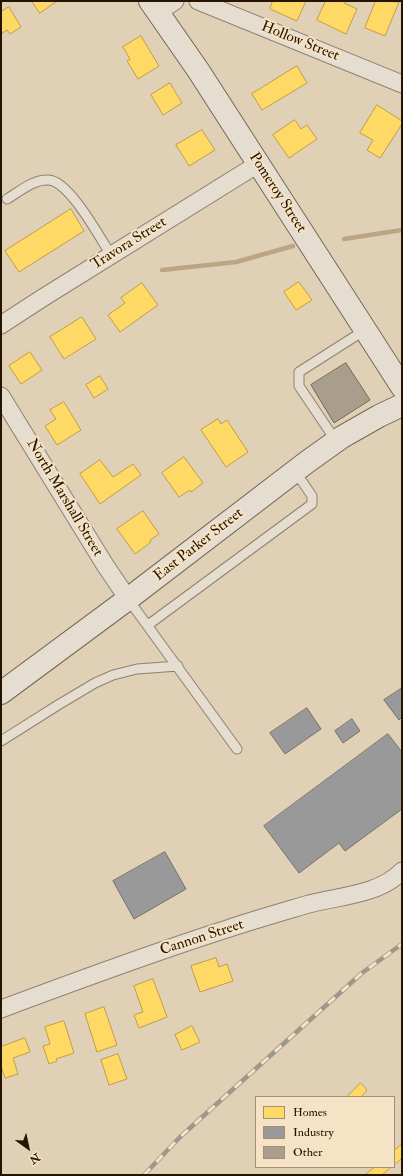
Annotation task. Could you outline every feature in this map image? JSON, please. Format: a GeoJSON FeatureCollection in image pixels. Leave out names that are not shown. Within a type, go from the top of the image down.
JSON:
{"type":"FeatureCollection","features":[{"type":"Feature","properties":{"kind":"street","name":"Hollow Street"},"geometry":{"type":"LineString","coordinates":[[198,1],[402,84]]}},
{"type":"Feature","properties":{"kind":"street","name":"Pomeroy Street"},"geometry":{"type":"LineString","coordinates":[[161,5],[198,70],[402,387]]}},
{"type":"Feature","properties":{"kind":"street","name":"Travora Street"},"geometry":{"type":"LineString","coordinates":[[1,325],[258,164]]}},
{"type":"Feature","properties":{"kind":"street","name":"North Marshall Street"},"geometry":{"type":"LineString","coordinates":[[1,396],[105,565],[128,599]]}},
{"type":"Feature","properties":{"kind":"street","name":"East Parker Street"},"geometry":{"type":"LineString","coordinates":[[1,693],[128,599],[295,471],[336,442],[379,416],[402,405]]}},
{"type":"Feature","properties":{"kind":"street","name":"Cannon Street"},"geometry":{"type":"LineString","coordinates":[[1,1009],[141,958],[228,929],[310,904],[367,890],[384,884],[396,877],[402,871]]}},
{"type":"Feature","properties":{"kind":"lane"},"geometry":{"type":"LineString","coordinates":[[7,200],[34,182],[50,180],[65,188],[81,208],[111,255]]}},
{"type":"Feature","properties":{"kind":"lane"},"geometry":{"type":"LineString","coordinates":[[336,442],[299,386],[299,372],[365,330]]}},
{"type":"Feature","properties":{"kind":"lane"},"geometry":{"type":"LineString","coordinates":[[148,625],[312,504],[312,496],[295,471]]}},
{"type":"Feature","properties":{"kind":"lane"},"geometry":{"type":"LineString","coordinates":[[128,599],[237,749]]}},
{"type":"Feature","properties":{"kind":"lane"},"geometry":{"type":"LineString","coordinates":[[1,742],[64,701],[95,683],[113,675],[137,669],[178,666]]}},
{"type":"Feature","properties":{"kind":"building: Homes"},"geometry":{"type":"Polygon","coordinates":[[[32,1],[57,1],[40,13],[32,1]]]}},
{"type":"Feature","properties":{"kind":"building: Homes"},"geometry":{"type":"Polygon","coordinates":[[[273,1],[306,1],[297,21],[270,9],[273,1]]]}},
{"type":"Feature","properties":{"kind":"building: Homes"},"geometry":{"type":"Polygon","coordinates":[[[326,1],[345,1],[344,3],[357,9],[346,34],[317,20],[326,1]]]}},
{"type":"Feature","properties":{"kind":"building: Homes"},"geometry":{"type":"Polygon","coordinates":[[[376,1],[399,2],[385,36],[365,28],[376,1]]]}},
{"type":"Feature","properties":{"kind":"building: Homes"},"geometry":{"type":"Polygon","coordinates":[[[9,7],[21,27],[10,34],[7,30],[1,34],[1,12],[9,7]]]}},
{"type":"Feature","properties":{"kind":"building: Homes"},"geometry":{"type":"Polygon","coordinates":[[[141,36],[159,66],[138,79],[127,61],[130,59],[123,47],[141,36]]]}},
{"type":"Feature","properties":{"kind":"building: Homes"},"geometry":{"type":"Polygon","coordinates":[[[297,66],[307,83],[262,110],[252,94],[297,66]]]}},
{"type":"Feature","properties":{"kind":"building: Homes"},"geometry":{"type":"Polygon","coordinates":[[[170,83],[182,103],[163,115],[151,95],[170,83]]]}},
{"type":"Feature","properties":{"kind":"building: Homes"},"geometry":{"type":"Polygon","coordinates":[[[377,105],[402,121],[402,124],[380,158],[367,150],[373,140],[360,133],[377,105]]]}},
{"type":"Feature","properties":{"kind":"building: Homes"},"geometry":{"type":"Polygon","coordinates":[[[295,120],[301,129],[307,125],[317,139],[289,158],[273,135],[295,120]]]}},
{"type":"Feature","properties":{"kind":"building: Homes"},"geometry":{"type":"Polygon","coordinates":[[[202,130],[215,150],[189,166],[176,145],[202,130]]]}},
{"type":"Feature","properties":{"kind":"building: Homes"},"geometry":{"type":"Polygon","coordinates":[[[71,209],[84,231],[19,272],[5,251],[71,209]]]}},
{"type":"Feature","properties":{"kind":"building: Homes"},"geometry":{"type":"Polygon","coordinates":[[[299,282],[312,300],[296,310],[284,292],[299,282]]]}},
{"type":"Feature","properties":{"kind":"building: Homes"},"geometry":{"type":"Polygon","coordinates":[[[142,283],[158,305],[120,332],[108,315],[125,303],[121,298],[142,283]]]}},
{"type":"Feature","properties":{"kind":"building: Homes"},"geometry":{"type":"Polygon","coordinates":[[[82,317],[96,339],[64,359],[50,337],[82,317]]]}},
{"type":"Feature","properties":{"kind":"building: Homes"},"geometry":{"type":"Polygon","coordinates":[[[30,352],[42,370],[21,384],[9,366],[30,352]]]}},
{"type":"Feature","properties":{"kind":"building: Homes"},"geometry":{"type":"Polygon","coordinates":[[[100,376],[108,389],[94,398],[86,385],[100,376]]]}},
{"type":"Feature","properties":{"kind":"building: Homes"},"geometry":{"type":"Polygon","coordinates":[[[64,402],[81,430],[57,445],[45,426],[56,419],[50,410],[64,402]]]}},
{"type":"Feature","properties":{"kind":"building: Homes"},"geometry":{"type":"Polygon","coordinates":[[[218,419],[221,424],[227,420],[248,452],[226,467],[201,430],[218,419]]]}},
{"type":"Feature","properties":{"kind":"building: Homes"},"geometry":{"type":"Polygon","coordinates":[[[184,457],[203,483],[191,492],[190,490],[179,497],[162,473],[184,457]]]}},
{"type":"Feature","properties":{"kind":"building: Homes"},"geometry":{"type":"Polygon","coordinates":[[[100,460],[113,477],[133,464],[141,475],[100,504],[80,474],[100,460]]]}},
{"type":"Feature","properties":{"kind":"building: Homes"},"geometry":{"type":"Polygon","coordinates":[[[143,511],[159,534],[135,554],[117,529],[143,511]]]}},
{"type":"Feature","properties":{"kind":"building: Homes"},"geometry":{"type":"Polygon","coordinates":[[[216,958],[219,967],[227,964],[233,981],[200,992],[191,966],[216,958]]]}},
{"type":"Feature","properties":{"kind":"building: Homes"},"geometry":{"type":"Polygon","coordinates":[[[153,979],[167,1017],[139,1028],[134,1015],[143,1012],[134,986],[153,979]]]}},
{"type":"Feature","properties":{"kind":"building: Homes"},"geometry":{"type":"Polygon","coordinates":[[[104,1007],[117,1045],[97,1052],[85,1014],[104,1007]]]}},
{"type":"Feature","properties":{"kind":"building: Homes"},"geometry":{"type":"Polygon","coordinates":[[[64,1021],[74,1053],[56,1059],[57,1061],[49,1064],[43,1046],[50,1044],[45,1027],[64,1021]]]}},
{"type":"Feature","properties":{"kind":"building: Homes"},"geometry":{"type":"Polygon","coordinates":[[[192,1026],[200,1042],[182,1050],[175,1035],[192,1026]]]}},
{"type":"Feature","properties":{"kind":"building: Homes"},"geometry":{"type":"Polygon","coordinates":[[[25,1038],[30,1052],[13,1058],[18,1074],[5,1078],[1,1066],[1,1047],[25,1038]]]}},
{"type":"Feature","properties":{"kind":"building: Homes"},"geometry":{"type":"Polygon","coordinates":[[[118,1054],[127,1079],[109,1085],[101,1060],[118,1054]]]}},
{"type":"Feature","properties":{"kind":"building: Homes"},"geometry":{"type":"Polygon","coordinates":[[[361,1083],[367,1090],[362,1096],[348,1096],[361,1083]]]}},
{"type":"Feature","properties":{"kind":"building: Homes"},"geometry":{"type":"Polygon","coordinates":[[[401,1145],[402,1158],[395,1164],[395,1150],[401,1145]]]}},
{"type":"Feature","properties":{"kind":"building: Homes"},"geometry":{"type":"Polygon","coordinates":[[[374,1168],[390,1168],[382,1175],[365,1175],[374,1168]]]}},
{"type":"Feature","properties":{"kind":"building: Industry"},"geometry":{"type":"Polygon","coordinates":[[[402,688],[402,717],[399,720],[384,700],[402,688]]]}},
{"type":"Feature","properties":{"kind":"building: Industry"},"geometry":{"type":"Polygon","coordinates":[[[307,708],[321,729],[285,754],[270,733],[307,708]]]}},
{"type":"Feature","properties":{"kind":"building: Industry"},"geometry":{"type":"Polygon","coordinates":[[[352,719],[360,731],[343,743],[335,731],[352,719]]]}},
{"type":"Feature","properties":{"kind":"building: Industry"},"geometry":{"type":"Polygon","coordinates":[[[388,734],[402,752],[402,809],[345,851],[339,843],[299,873],[264,826],[388,734]]]}},
{"type":"Feature","properties":{"kind":"building: Industry"},"geometry":{"type":"Polygon","coordinates":[[[165,852],[186,889],[134,919],[113,881],[165,852]]]}},
{"type":"Feature","properties":{"kind":"building: Other"},"geometry":{"type":"Polygon","coordinates":[[[346,363],[370,400],[334,423],[311,385],[346,363]]]}},
{"type":"Feature","properties":{"kind":"waterway"},"geometry":{"type":"LineString","coordinates":[[344,239],[402,230]]}},
{"type":"Feature","properties":{"kind":"waterway"},"geometry":{"type":"LineString","coordinates":[[162,270],[236,262],[293,246]]}},
{"type":"Feature","properties":{"kind":"railway"},"geometry":{"type":"LineString","coordinates":[[144,1175],[180,1137],[362,973],[402,944]]}}]}
